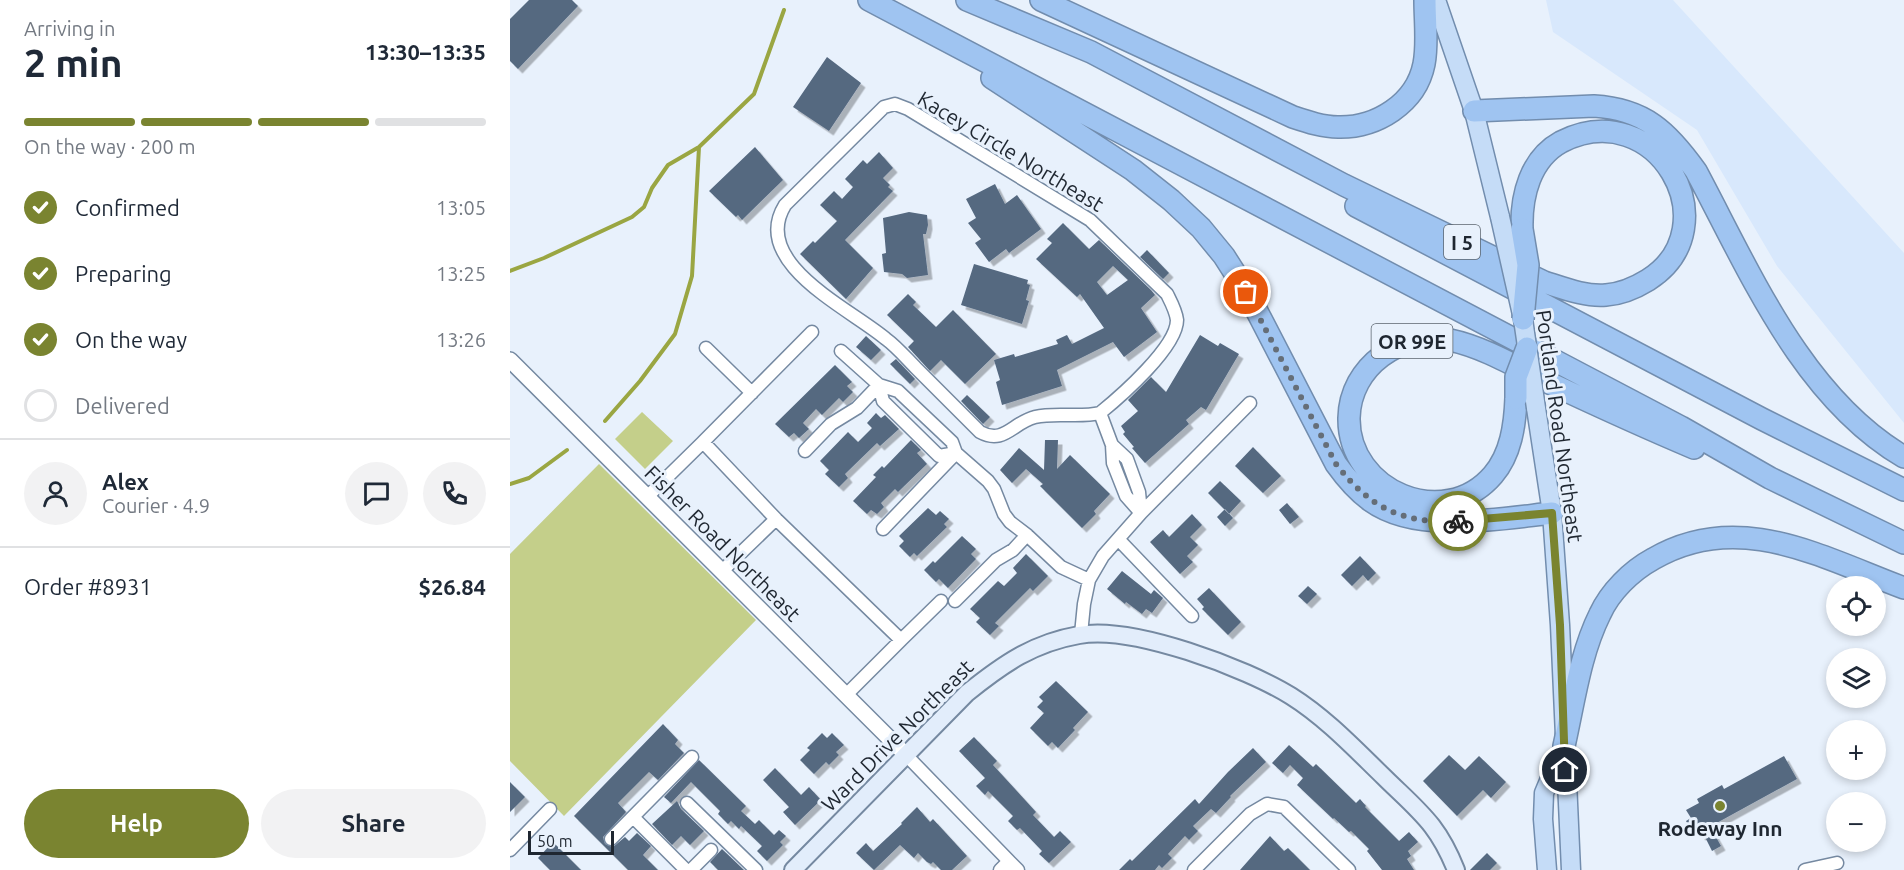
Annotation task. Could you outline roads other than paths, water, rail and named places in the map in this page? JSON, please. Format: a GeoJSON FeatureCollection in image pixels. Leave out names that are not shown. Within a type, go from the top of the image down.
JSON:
{"type":"FeatureCollection","features":[{"type":"Feature","properties":{"kind":"highway"},"geometry":{"type":"LineString","coordinates":[[869,0],[1681,427],[1770,478],[1904,543]]}},
{"type":"Feature","properties":{"kind":"highway","name":"I 5"},"geometry":{"type":"LineString","coordinates":[[967,0],[1090,52],[1344,184],[1544,282],[1567,289],[1605,296],[1630,289],[1655,275],[1670,260],[1679,243],[1684,218],[1682,194],[1673,171],[1657,152],[1640,140],[1616,132],[1593,131],[1572,137],[1555,146],[1538,164],[1525,190],[1522,229],[1528,265],[1523,318]]}},
{"type":"Feature","properties":{"kind":"highway","name":"I 5"},"geometry":{"type":"LineString","coordinates":[[967,0],[1669,370],[1904,490]]}},
{"type":"Feature","properties":{"kind":"highway"},"geometry":{"type":"LineString","coordinates":[[1041,0],[1293,117],[1321,126],[1338,128],[1362,126],[1395,110],[1408,97],[1424,66],[1425,0]]}},
{"type":"Feature","properties":{"kind":"highway"},"geometry":{"type":"LineString","coordinates":[[889,11],[1133,170],[1171,200],[1201,228],[1224,256],[1246,292],[1336,464],[1350,482],[1372,502],[1389,512],[1409,519],[1427,521],[1444,522],[1552,513]]}},
{"type":"Feature","properties":{"kind":"highway"},"geometry":{"type":"LineString","coordinates":[[1474,111],[1610,107],[1634,113],[1656,125],[1681,150],[1696,171],[1776,319],[1812,373],[1864,429],[1904,457]]}},
{"type":"Feature","properties":{"kind":"highway","name":"OR 99E"},"geometry":{"type":"LineString","coordinates":[[1527,348],[1516,377],[1513,430],[1507,452],[1483,484],[1465,495],[1442,501],[1422,502],[1402,496],[1384,486],[1371,475],[1355,452],[1349,418],[1359,381],[1378,358],[1391,349],[1420,339],[1436,339],[1466,344],[1486,353],[1670,438],[1770,478]]}},
{"type":"Feature","properties":{"kind":"highway"},"geometry":{"type":"LineString","coordinates":[[1564,746],[1591,635],[1603,607],[1628,577],[1645,563],[1674,547],[1724,536],[1761,538],[1797,548],[1904,588]]}},
{"type":"Feature","properties":{"kind":"main road","name":"Portland Road Northeast"},"geometry":{"type":"LineString","coordinates":[[1436,0],[1474,111],[1523,318],[1552,513],[1560,625],[1571,870]]}},
{"type":"Feature","properties":{"kind":"main road","name":"Ward Drive Northeast"},"geometry":{"type":"LineString","coordinates":[[793,870],[967,693],[994,670],[1022,653],[1081,634],[1131,636],[1162,643],[1263,681],[1292,696],[1331,726],[1432,826],[1456,870]]}},
{"type":"Feature","properties":{"kind":"main road"},"geometry":{"type":"LineString","coordinates":[[1547,870],[1543,819],[1544,793],[1564,746]]}},
{"type":"Feature","properties":{"kind":"street","name":"Kacey Circle Northeast"},"geometry":{"type":"LineString","coordinates":[[895,104],[908,109],[1090,220],[1167,294],[1177,320],[1174,333],[1156,360],[1100,413],[1036,417],[1023,421],[999,437],[989,437],[980,432],[886,339],[823,296],[789,261],[780,247],[776,234],[779,214],[785,205],[884,107],[895,104]]}},
{"type":"Feature","properties":{"kind":"street"},"geometry":{"type":"LineString","coordinates":[[647,497],[812,332]]}},
{"type":"Feature","properties":{"kind":"street"},"geometry":{"type":"LineString","coordinates":[[706,348],[752,393]]}},
{"type":"Feature","properties":{"kind":"street"},"geometry":{"type":"LineString","coordinates":[[841,351],[879,385],[898,391],[952,442],[956,453],[994,489],[1004,514],[1010,522],[1061,567],[1089,580]]}},
{"type":"Feature","properties":{"kind":"street","name":"Fisher Road Northeast"},"geometry":{"type":"LineString","coordinates":[[510,360],[906,755]]}},
{"type":"Feature","properties":{"kind":"street"},"geometry":{"type":"LineString","coordinates":[[805,451],[831,424],[857,408],[879,385]]}},
{"type":"Feature","properties":{"kind":"street"},"geometry":{"type":"LineString","coordinates":[[879,385],[882,401],[939,456],[956,453]]}},
{"type":"Feature","properties":{"kind":"street"},"geometry":{"type":"LineString","coordinates":[[1081,634],[1083,604],[1089,580],[1103,556],[1141,513],[1250,403]]}},
{"type":"Feature","properties":{"kind":"street"},"geometry":{"type":"LineString","coordinates":[[1100,413],[1112,445],[1127,459],[1139,492],[1141,513]]}},
{"type":"Feature","properties":{"kind":"street"},"geometry":{"type":"LineString","coordinates":[[703,442],[776,519],[901,640]]}},
{"type":"Feature","properties":{"kind":"street"},"geometry":{"type":"LineString","coordinates":[[883,529],[956,453]]}},
{"type":"Feature","properties":{"kind":"street"},"geometry":{"type":"LineString","coordinates":[[722,571],[776,519]]}},
{"type":"Feature","properties":{"kind":"street"},"geometry":{"type":"LineString","coordinates":[[955,601],[996,560],[1013,550],[1027,535]]}},
{"type":"Feature","properties":{"kind":"street"},"geometry":{"type":"LineString","coordinates":[[1118,539],[1192,616]]}},
{"type":"Feature","properties":{"kind":"street"},"geometry":{"type":"LineString","coordinates":[[846,695],[941,601]]}},
{"type":"Feature","properties":{"kind":"street"},"geometry":{"type":"LineString","coordinates":[[906,755],[1009,867]]}},
{"type":"Feature","properties":{"kind":"street"},"geometry":{"type":"LineString","coordinates":[[612,838],[692,757]]}},
{"type":"Feature","properties":{"kind":"street"},"geometry":{"type":"LineString","coordinates":[[687,803],[756,870]]}},
{"type":"Feature","properties":{"kind":"street"},"geometry":{"type":"LineString","coordinates":[[1194,870],[1250,814],[1267,804],[1284,807],[1349,870]]}},
{"type":"Feature","properties":{"kind":"street"},"geometry":{"type":"LineString","coordinates":[[510,850],[550,809]]}},
{"type":"Feature","properties":{"kind":"street"},"geometry":{"type":"LineString","coordinates":[[633,817],[686,870]]}},
{"type":"Feature","properties":{"kind":"street"},"geometry":{"type":"LineString","coordinates":[[691,870],[711,850]]}},
{"type":"Feature","properties":{"kind":"street"},"geometry":{"type":"LineString","coordinates":[[1805,870],[1837,863]]}},
{"type":"Feature","properties":{"kind":"waterway"},"geometry":{"type":"LineString","coordinates":[[510,271],[544,258],[632,217],[644,207],[652,188],[668,165],[699,147],[754,94],[784,10]]}},
{"type":"Feature","properties":{"kind":"waterway"},"geometry":{"type":"LineString","coordinates":[[605,421],[640,381],[675,334],[692,276],[699,147]]}},
{"type":"Feature","properties":{"kind":"waterway"},"geometry":{"type":"LineString","coordinates":[[510,484],[529,478],[567,450]]}},
{"type":"Feature","properties":{"kind":"place","name":"Rodeway Inn"},"geometry":{"type":"Point","coordinates":[1720,806]}}]}
